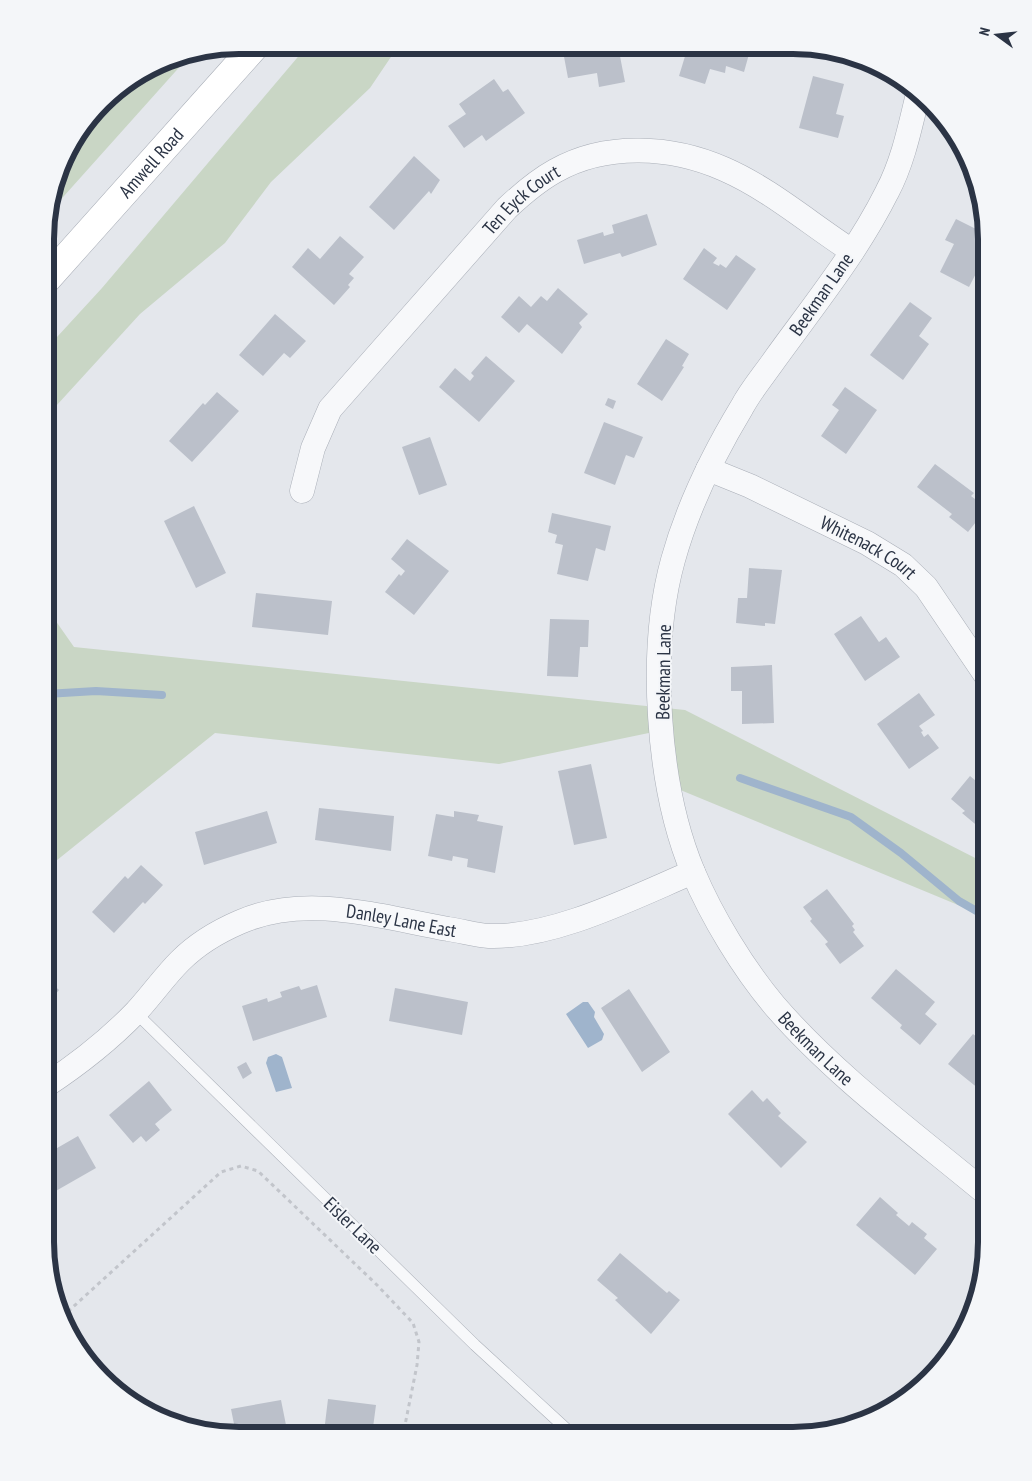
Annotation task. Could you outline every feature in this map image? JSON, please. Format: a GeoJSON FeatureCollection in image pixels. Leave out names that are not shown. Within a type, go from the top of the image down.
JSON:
{"type":"FeatureCollection","features":[{"type":"Feature","properties":{"kind":"main road","name":"Amwell Road"},"geometry":{"type":"LineString","coordinates":[[54,271],[248,54]]}},
{"type":"Feature","properties":{"kind":"street","name":"Beekman Lane"},"geometry":{"type":"LineString","coordinates":[[916,101],[904,149],[888,191],[852,251],[743,404],[692,502],[673,562],[661,628],[660,690],[663,741],[671,795],[693,872],[736,950],[775,1005],[816,1048],[978,1186]]}},
{"type":"Feature","properties":{"kind":"street","name":"Ten Eyck Court"},"geometry":{"type":"LineString","coordinates":[[302,491],[313,448],[330,409],[508,208],[531,187],[556,170],[609,153],[666,151],[692,157],[725,170],[758,187],[852,251]]}},
{"type":"Feature","properties":{"kind":"street","name":"Whitenack Court"},"geometry":{"type":"LineString","coordinates":[[708,469],[750,486],[867,543],[903,565],[926,587],[978,664]]}},
{"type":"Feature","properties":{"kind":"street","name":"Danley Lane East"},"geometry":{"type":"LineString","coordinates":[[54,1080],[71,1070],[135,1012],[181,960],[212,936],[241,922],[272,912],[302,908],[332,908],[488,936],[523,935],[550,930],[693,872]]}},
{"type":"Feature","properties":{"kind":"lane","name":"Eisler Lane"},"geometry":{"type":"LineString","coordinates":[[135,1012],[475,1345],[564,1427]]}},
{"type":"Feature","properties":{"kind":"path"},"geometry":{"type":"LineString","coordinates":[[68,1312],[221,1172],[241,1166],[258,1171],[377,1285],[413,1323],[419,1342],[404,1427]]}},
{"type":"Feature","properties":{"kind":"green space"},"geometry":{"type":"Polygon","coordinates":[[[300,54],[393,54],[370,88],[271,182],[225,243],[140,314],[54,408],[54,340],[102,288],[300,54]]]}},
{"type":"Feature","properties":{"kind":"green space"},"geometry":{"type":"Polygon","coordinates":[[[183,63],[57,204],[73,157],[92,126],[108,108],[136,85],[157,73],[183,63]]]}},
{"type":"Feature","properties":{"kind":"green space"},"geometry":{"type":"Polygon","coordinates":[[[54,618],[74,647],[685,710],[978,859],[978,913],[678,789],[668,729],[499,764],[215,733],[54,863],[54,618]]]}},
{"type":"Feature","properties":{"kind":"water"},"geometry":{"type":"Polygon","coordinates":[[[583,1002],[588,1002],[595,1012],[594,1017],[604,1034],[602,1040],[588,1048],[566,1014],[583,1002]]]}},
{"type":"Feature","properties":{"kind":"water"},"geometry":{"type":"Polygon","coordinates":[[[276,1054],[282,1057],[292,1088],[276,1092],[266,1063],[268,1057],[276,1054]]]}},
{"type":"Feature","properties":{"kind":"building"},"geometry":{"type":"Polygon","coordinates":[[[564,54],[620,54],[625,82],[599,87],[597,73],[568,78],[564,54]]]}},
{"type":"Feature","properties":{"kind":"building"},"geometry":{"type":"Polygon","coordinates":[[[686,54],[697,57],[698,54],[749,54],[744,72],[726,66],[725,73],[710,69],[705,84],[679,76],[686,54]]]}},
{"type":"Feature","properties":{"kind":"building"},"geometry":{"type":"Polygon","coordinates":[[[813,76],[844,84],[836,114],[844,116],[838,138],[799,128],[813,76]]]}},
{"type":"Feature","properties":{"kind":"building"},"geometry":{"type":"Polygon","coordinates":[[[494,79],[503,92],[508,89],[525,113],[486,141],[482,135],[464,148],[448,126],[466,114],[459,104],[494,79]]]}},
{"type":"Feature","properties":{"kind":"building"},"geometry":{"type":"Polygon","coordinates":[[[414,156],[440,180],[431,194],[429,191],[394,230],[369,207],[414,156]]]}},
{"type":"Feature","properties":{"kind":"building"},"geometry":{"type":"Polygon","coordinates":[[[647,214],[657,245],[622,257],[620,253],[584,264],[577,240],[603,232],[604,236],[614,233],[612,225],[647,214]]]}},
{"type":"Feature","properties":{"kind":"building"},"geometry":{"type":"Polygon","coordinates":[[[956,219],[978,230],[978,270],[969,287],[940,272],[954,244],[945,240],[956,219]]]}},
{"type":"Feature","properties":{"kind":"building"},"geometry":{"type":"Polygon","coordinates":[[[340,236],[364,257],[349,274],[354,278],[348,285],[350,287],[334,305],[292,267],[308,248],[320,259],[340,236]]]}},
{"type":"Feature","properties":{"kind":"building"},"geometry":{"type":"Polygon","coordinates":[[[704,248],[717,258],[713,263],[719,266],[720,264],[726,268],[736,255],[756,269],[727,310],[683,279],[704,248]]]}},
{"type":"Feature","properties":{"kind":"building"},"geometry":{"type":"Polygon","coordinates":[[[558,288],[588,314],[579,323],[582,327],[562,354],[527,324],[519,333],[501,317],[519,296],[531,307],[541,296],[547,301],[558,288]]]}},
{"type":"Feature","properties":{"kind":"building"},"geometry":{"type":"Polygon","coordinates":[[[910,302],[932,318],[919,336],[929,344],[903,380],[870,355],[910,302]]]}},
{"type":"Feature","properties":{"kind":"building"},"geometry":{"type":"Polygon","coordinates":[[[275,314],[306,341],[290,358],[284,353],[263,376],[239,355],[275,314]]]}},
{"type":"Feature","properties":{"kind":"building"},"geometry":{"type":"Polygon","coordinates":[[[666,339],[689,354],[682,366],[684,367],[662,401],[637,384],[666,339]]]}},
{"type":"Feature","properties":{"kind":"building"},"geometry":{"type":"Polygon","coordinates":[[[486,356],[515,381],[479,422],[439,387],[455,368],[470,381],[474,376],[471,373],[486,356]]]}},
{"type":"Feature","properties":{"kind":"building"},"geometry":{"type":"Polygon","coordinates":[[[845,387],[877,410],[846,454],[821,436],[839,410],[832,405],[845,387]]]}},
{"type":"Feature","properties":{"kind":"building"},"geometry":{"type":"Polygon","coordinates":[[[217,392],[239,411],[192,462],[169,441],[203,403],[205,405],[217,392]]]}},
{"type":"Feature","properties":{"kind":"building"},"geometry":{"type":"Polygon","coordinates":[[[608,398],[616,401],[613,409],[605,405],[608,398]]]}},
{"type":"Feature","properties":{"kind":"building"},"geometry":{"type":"Polygon","coordinates":[[[604,422],[643,437],[634,458],[626,455],[615,485],[584,473],[604,422]]]}},
{"type":"Feature","properties":{"kind":"building"},"geometry":{"type":"Polygon","coordinates":[[[430,437],[447,485],[419,495],[402,447],[430,437]]]}},
{"type":"Feature","properties":{"kind":"building"},"geometry":{"type":"Polygon","coordinates":[[[935,464],[974,493],[971,496],[978,501],[978,519],[968,532],[949,517],[952,514],[917,487],[935,464]]]}},
{"type":"Feature","properties":{"kind":"building"},"geometry":{"type":"Polygon","coordinates":[[[194,506],[226,573],[196,588],[164,521],[194,506]]]}},
{"type":"Feature","properties":{"kind":"building"},"geometry":{"type":"Polygon","coordinates":[[[552,513],[611,526],[605,551],[596,548],[588,581],[557,574],[563,545],[555,543],[557,535],[548,532],[552,513]]]}},
{"type":"Feature","properties":{"kind":"building"},"geometry":{"type":"Polygon","coordinates":[[[407,539],[449,571],[414,615],[385,592],[399,574],[401,576],[405,571],[391,559],[407,539]]]}},
{"type":"Feature","properties":{"kind":"building"},"geometry":{"type":"Polygon","coordinates":[[[749,568],[782,570],[775,624],[765,623],[765,626],[736,623],[738,598],[747,598],[749,568]]]}},
{"type":"Feature","properties":{"kind":"building"},"geometry":{"type":"Polygon","coordinates":[[[256,593],[332,601],[328,635],[252,627],[256,593]]]}},
{"type":"Feature","properties":{"kind":"building"},"geometry":{"type":"Polygon","coordinates":[[[861,616],[879,642],[886,637],[900,657],[865,681],[834,634],[861,616]]]}},
{"type":"Feature","properties":{"kind":"building"},"geometry":{"type":"Polygon","coordinates":[[[550,619],[589,620],[588,647],[580,647],[578,677],[547,676],[550,619]]]}},
{"type":"Feature","properties":{"kind":"building"},"geometry":{"type":"Polygon","coordinates":[[[772,665],[774,723],[742,724],[742,691],[731,691],[731,667],[772,665]]]}},
{"type":"Feature","properties":{"kind":"building"},"geometry":{"type":"Polygon","coordinates":[[[919,693],[935,715],[919,726],[923,731],[921,732],[924,737],[928,734],[939,748],[909,769],[877,724],[919,693]]]}},
{"type":"Feature","properties":{"kind":"building"},"geometry":{"type":"Polygon","coordinates":[[[591,764],[607,838],[574,845],[558,771],[591,764]]]}},
{"type":"Feature","properties":{"kind":"building"},"geometry":{"type":"Polygon","coordinates":[[[970,776],[978,783],[978,826],[962,813],[965,811],[951,799],[970,776]]]}},
{"type":"Feature","properties":{"kind":"building"},"geometry":{"type":"Polygon","coordinates":[[[319,808],[394,816],[391,851],[315,840],[319,808]]]}},
{"type":"Feature","properties":{"kind":"building"},"geometry":{"type":"Polygon","coordinates":[[[267,811],[277,843],[204,865],[195,832],[267,811]]]}},
{"type":"Feature","properties":{"kind":"building"},"geometry":{"type":"Polygon","coordinates":[[[454,811],[479,815],[477,821],[503,826],[495,873],[467,867],[468,859],[453,856],[452,861],[428,856],[436,814],[454,817],[454,811]]]}},
{"type":"Feature","properties":{"kind":"building"},"geometry":{"type":"Polygon","coordinates":[[[141,865],[163,885],[145,904],[143,902],[114,933],[92,912],[125,876],[128,879],[141,865]]]}},
{"type":"Feature","properties":{"kind":"building"},"geometry":{"type":"Polygon","coordinates":[[[827,889],[854,924],[852,926],[855,930],[853,932],[864,946],[840,964],[825,944],[828,942],[810,921],[812,919],[803,907],[827,889]]]}},
{"type":"Feature","properties":{"kind":"building"},"geometry":{"type":"Polygon","coordinates":[[[896,969],[935,1002],[925,1014],[937,1024],[920,1045],[900,1028],[902,1025],[871,998],[896,969]]]}},
{"type":"Feature","properties":{"kind":"building"},"geometry":{"type":"Polygon","coordinates":[[[54,985],[59,990],[54,996],[54,985]]]}},
{"type":"Feature","properties":{"kind":"building"},"geometry":{"type":"Polygon","coordinates":[[[317,985],[327,1017],[253,1041],[242,1006],[267,998],[268,1002],[282,997],[280,992],[299,986],[301,990],[317,985]]]}},
{"type":"Feature","properties":{"kind":"building"},"geometry":{"type":"Polygon","coordinates":[[[395,988],[468,1002],[462,1035],[389,1021],[395,988]]]}},
{"type":"Feature","properties":{"kind":"building"},"geometry":{"type":"Polygon","coordinates":[[[629,989],[670,1052],[642,1072],[601,1008],[629,989]]]}},
{"type":"Feature","properties":{"kind":"building"},"geometry":{"type":"Polygon","coordinates":[[[973,1034],[978,1038],[978,1088],[948,1064],[973,1034]]]}},
{"type":"Feature","properties":{"kind":"building"},"geometry":{"type":"Polygon","coordinates":[[[246,1062],[252,1073],[243,1079],[237,1067],[246,1062]]]}},
{"type":"Feature","properties":{"kind":"building"},"geometry":{"type":"Polygon","coordinates":[[[149,1081],[172,1110],[155,1124],[160,1130],[146,1142],[141,1136],[133,1143],[109,1115],[149,1081]]]}},
{"type":"Feature","properties":{"kind":"building"},"geometry":{"type":"Polygon","coordinates":[[[752,1090],[763,1102],[767,1098],[781,1113],[778,1116],[807,1142],[781,1168],[728,1114],[752,1090]]]}},
{"type":"Feature","properties":{"kind":"building"},"geometry":{"type":"Polygon","coordinates":[[[78,1136],[96,1168],[54,1192],[54,1150],[78,1136]]]}},
{"type":"Feature","properties":{"kind":"building"},"geometry":{"type":"Polygon","coordinates":[[[880,1197],[909,1226],[912,1222],[927,1234],[924,1238],[937,1249],[915,1275],[856,1225],[880,1197]]]}},
{"type":"Feature","properties":{"kind":"building"},"geometry":{"type":"Polygon","coordinates":[[[620,1253],[667,1293],[669,1291],[680,1300],[651,1334],[615,1300],[618,1298],[597,1280],[620,1253]]]}},
{"type":"Feature","properties":{"kind":"building"},"geometry":{"type":"Polygon","coordinates":[[[328,1399],[376,1405],[373,1427],[325,1427],[328,1399]]]}},
{"type":"Feature","properties":{"kind":"building"},"geometry":{"type":"Polygon","coordinates":[[[281,1400],[286,1427],[235,1427],[231,1409],[281,1400]]]}},
{"type":"Feature","properties":{"kind":"waterway"},"geometry":{"type":"LineString","coordinates":[[54,694],[96,691],[162,695]]}},
{"type":"Feature","properties":{"kind":"waterway"},"geometry":{"type":"LineString","coordinates":[[740,778],[851,817],[901,853],[959,901],[978,912]]}}]}
